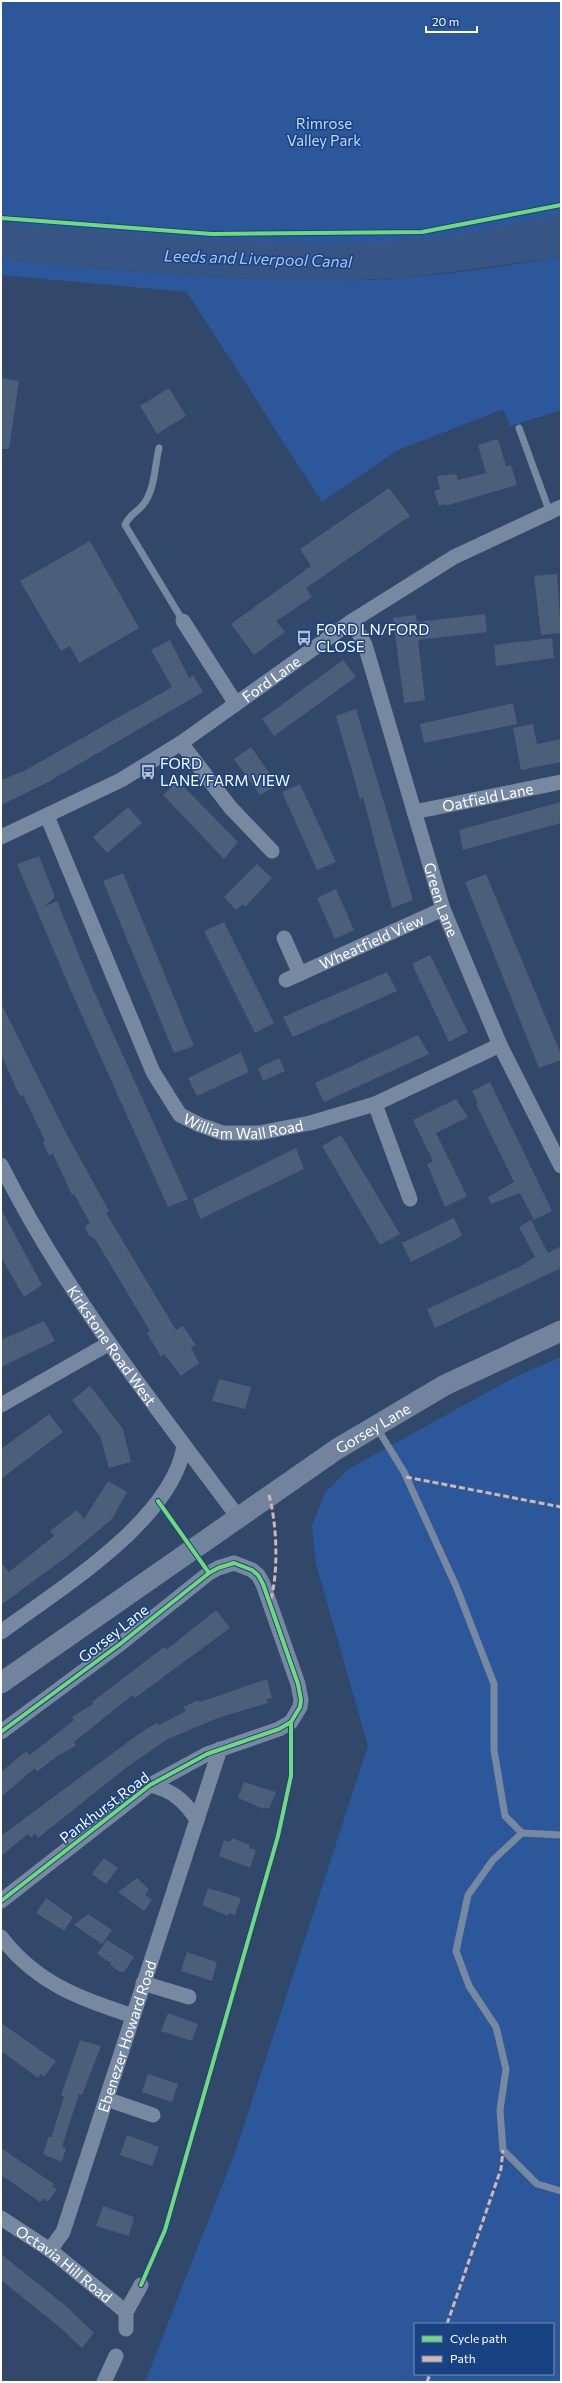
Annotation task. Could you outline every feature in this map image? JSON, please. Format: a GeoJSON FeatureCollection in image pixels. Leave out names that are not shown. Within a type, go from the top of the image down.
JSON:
{"type":"FeatureCollection","features":[{"type":"Feature","properties":{"kind":"main road","name":"Gorsey Lane"},"geometry":{"type":"LineString","coordinates":[[1,1683],[337,1449],[445,1385],[561,1331]]}},
{"type":"Feature","properties":{"kind":"street","name":"Ford Lane"},"geometry":{"type":"LineString","coordinates":[[1,837],[121,780],[181,743],[352,621],[454,557],[555,510]]}},
{"type":"Feature","properties":{"kind":"street"},"geometry":{"type":"LineString","coordinates":[[183,621],[236,704]]}},
{"type":"Feature","properties":{"kind":"street","name":"Green Lane"},"geometry":{"type":"LineString","coordinates":[[352,621],[365,645],[443,909],[500,1044],[555,1139],[561,1166]]}},
{"type":"Feature","properties":{"kind":"street"},"geometry":{"type":"LineString","coordinates":[[181,743],[230,807],[272,851]]}},
{"type":"Feature","properties":{"kind":"street","name":"Oatfield Lane"},"geometry":{"type":"LineString","coordinates":[[414,812],[561,782]]}},
{"type":"Feature","properties":{"kind":"street","name":"William Wall Road"},"geometry":{"type":"LineString","coordinates":[[47,816],[153,1072],[180,1115],[200,1125],[223,1133],[259,1133],[310,1123],[375,1104],[500,1044]]}},
{"type":"Feature","properties":{"kind":"street","name":"Wheatfield View"},"geometry":{"type":"LineString","coordinates":[[286,980],[443,909]]}},
{"type":"Feature","properties":{"kind":"street","name":"Wheatfield View"},"geometry":{"type":"LineString","coordinates":[[284,938],[300,974]]}},
{"type":"Feature","properties":{"kind":"street"},"geometry":{"type":"LineString","coordinates":[[375,1104],[410,1199]]}},
{"type":"Feature","properties":{"kind":"street","name":"Kirkstone Road West"},"geometry":{"type":"LineString","coordinates":[[1,1165],[27,1217],[108,1344],[238,1517]]}},
{"type":"Feature","properties":{"kind":"street"},"geometry":{"type":"LineString","coordinates":[[1,1405],[108,1344]]}},
{"type":"Feature","properties":{"kind":"street"},"geometry":{"type":"LineString","coordinates":[[1,1632],[97,1561],[144,1518],[173,1479],[182,1461],[184,1446]]}},
{"type":"Feature","properties":{"kind":"street","name":"Gorsey Lane"},"geometry":{"type":"LineString","coordinates":[[1,1732],[120,1644],[209,1573],[234,1563],[244,1566]]}},
{"type":"Feature","properties":{"kind":"street","name":"Pankhurst Road"},"geometry":{"type":"LineString","coordinates":[[1,1901],[150,1785],[185,1764],[220,1748],[285,1726],[296,1715],[301,1700],[298,1684],[263,1584],[258,1575],[244,1566]]}},
{"type":"Feature","properties":{"kind":"street","name":"Ebenezer Howard Road"},"geometry":{"type":"LineString","coordinates":[[50,2250],[63,2232],[220,1748]]}},
{"type":"Feature","properties":{"kind":"street"},"geometry":{"type":"LineString","coordinates":[[150,1785],[165,1789],[179,1798],[197,1820]]}},
{"type":"Feature","properties":{"kind":"street"},"geometry":{"type":"LineString","coordinates":[[1,1937],[28,1966],[48,1982],[66,1992],[134,2016]]}},
{"type":"Feature","properties":{"kind":"street"},"geometry":{"type":"LineString","coordinates":[[143,1983],[189,1997]]}},
{"type":"Feature","properties":{"kind":"street"},"geometry":{"type":"LineString","coordinates":[[106,2099],[153,2115]]}},
{"type":"Feature","properties":{"kind":"street","name":"Octavia Hill Road"},"geometry":{"type":"LineString","coordinates":[[1,2218],[50,2250],[126,2312]]}},
{"type":"Feature","properties":{"kind":"street"},"geometry":{"type":"LineString","coordinates":[[126,2329],[126,2312],[141,2285]]}},
{"type":"Feature","properties":{"kind":"street"},"geometry":{"type":"LineString","coordinates":[[104,2382],[116,2356]]}},
{"type":"Feature","properties":{"kind":"lane"},"geometry":{"type":"LineString","coordinates":[[519,428],[555,510]]}},
{"type":"Feature","properties":{"kind":"lane"},"geometry":{"type":"LineString","coordinates":[[159,448],[150,490],[145,502],[129,516],[125,525],[183,621]]}},
{"type":"Feature","properties":{"kind":"lane"},"geometry":{"type":"LineString","coordinates":[[375,1426],[404,1472],[456,1586],[494,1684],[494,1750],[505,1816],[522,1833],[561,1835]]}},
{"type":"Feature","properties":{"kind":"lane"},"geometry":{"type":"LineString","coordinates":[[522,1833],[494,1860],[468,1895],[456,1951],[469,1986],[496,2027],[506,2069],[500,2110],[503,2150],[537,2184],[561,2191]]}},
{"type":"Feature","properties":{"kind":"green space","name":"Rimrose Valley Park"},"geometry":{"type":"Polygon","coordinates":[[[1,1],[561,1],[561,236],[442,255],[1,242],[1,1]]]}},
{"type":"Feature","properties":{"kind":"green space"},"geometry":{"type":"Polygon","coordinates":[[[561,257],[561,410],[510,426],[503,409],[396,451],[322,502],[187,292],[1,275],[1,259],[93,268],[214,277],[328,281],[414,277],[506,266],[561,257]]]}},
{"type":"Feature","properties":{"kind":"green space"},"geometry":{"type":"Polygon","coordinates":[[[561,1357],[561,2382],[145,2382],[236,2150],[368,1746],[316,1564],[312,1525],[325,1493],[347,1470],[515,1377],[561,1357]]]}},
{"type":"Feature","properties":{"kind":"water","name":"Leeds and Liverpool Canal"},"geometry":{"type":"Polygon","coordinates":[[[561,214],[561,257],[414,277],[341,281],[285,281],[123,271],[48,265],[1,259],[1,223],[220,240],[335,244],[397,241],[449,236],[561,214]]]}},
{"type":"Feature","properties":{"kind":"building"},"geometry":{"type":"Polygon","coordinates":[[[1,378],[19,381],[9,449],[1,449],[1,378]]]}},
{"type":"Feature","properties":{"kind":"building"},"geometry":{"type":"Polygon","coordinates":[[[169,388],[186,416],[157,434],[140,406],[169,388]]]}},
{"type":"Feature","properties":{"kind":"building"},"geometry":{"type":"Polygon","coordinates":[[[498,439],[506,466],[511,465],[517,485],[445,506],[444,504],[439,506],[434,491],[440,489],[437,476],[456,474],[458,480],[486,473],[478,445],[498,439]]]}},
{"type":"Feature","properties":{"kind":"building"},"geometry":{"type":"Polygon","coordinates":[[[389,488],[410,516],[306,588],[312,597],[276,621],[285,632],[254,655],[231,624],[311,566],[300,549],[389,488]]]}},
{"type":"Feature","properties":{"kind":"building"},"geometry":{"type":"Polygon","coordinates":[[[90,541],[139,628],[79,663],[70,646],[61,651],[20,581],[90,541]]]}},
{"type":"Feature","properties":{"kind":"building"},"geometry":{"type":"Polygon","coordinates":[[[557,574],[561,633],[541,635],[534,576],[557,574]]]}},
{"type":"Feature","properties":{"kind":"building"},"geometry":{"type":"Polygon","coordinates":[[[485,614],[487,632],[418,640],[425,700],[404,703],[393,618],[416,615],[417,622],[485,614]]]}},
{"type":"Feature","properties":{"kind":"building"},"geometry":{"type":"Polygon","coordinates":[[[552,638],[554,658],[496,666],[494,645],[552,638]]]}},
{"type":"Feature","properties":{"kind":"building"},"geometry":{"type":"Polygon","coordinates":[[[170,640],[189,678],[193,675],[203,692],[48,782],[1,805],[1,780],[24,771],[172,687],[151,650],[170,640]]]}},
{"type":"Feature","properties":{"kind":"building"},"geometry":{"type":"Polygon","coordinates":[[[343,660],[356,677],[274,736],[262,719],[343,660]]]}},
{"type":"Feature","properties":{"kind":"building"},"geometry":{"type":"Polygon","coordinates":[[[513,703],[517,724],[424,743],[420,724],[513,703]]]}},
{"type":"Feature","properties":{"kind":"building"},"geometry":{"type":"Polygon","coordinates":[[[356,709],[413,900],[392,908],[363,797],[360,799],[336,716],[356,709]]]}},
{"type":"Feature","properties":{"kind":"building"},"geometry":{"type":"Polygon","coordinates":[[[533,724],[537,744],[561,739],[561,762],[521,770],[513,728],[533,724]]]}},
{"type":"Feature","properties":{"kind":"building"},"geometry":{"type":"Polygon","coordinates":[[[251,747],[278,785],[260,795],[234,759],[251,747]]]}},
{"type":"Feature","properties":{"kind":"building"},"geometry":{"type":"Polygon","coordinates":[[[178,781],[238,842],[224,859],[163,795],[178,781]]]}},
{"type":"Feature","properties":{"kind":"building"},"geometry":{"type":"Polygon","coordinates":[[[300,784],[336,862],[317,870],[282,792],[300,784]]]}},
{"type":"Feature","properties":{"kind":"building"},"geometry":{"type":"Polygon","coordinates":[[[561,802],[561,823],[463,850],[459,830],[561,802]]]}},
{"type":"Feature","properties":{"kind":"building"},"geometry":{"type":"Polygon","coordinates":[[[128,807],[142,823],[107,853],[93,837],[128,807]]]}},
{"type":"Feature","properties":{"kind":"building"},"geometry":{"type":"Polygon","coordinates":[[[39,856],[55,897],[44,907],[57,901],[92,987],[188,1199],[168,1207],[71,991],[17,864],[39,856]]]}},
{"type":"Feature","properties":{"kind":"building"},"geometry":{"type":"Polygon","coordinates":[[[257,864],[272,878],[246,906],[242,905],[236,910],[224,897],[257,864]]]}},
{"type":"Feature","properties":{"kind":"building"},"geometry":{"type":"Polygon","coordinates":[[[123,873],[194,1046],[174,1053],[103,881],[123,873]]]}},
{"type":"Feature","properties":{"kind":"building"},"geometry":{"type":"Polygon","coordinates":[[[486,874],[561,1054],[561,1060],[539,1068],[465,882],[486,874]]]}},
{"type":"Feature","properties":{"kind":"building"},"geometry":{"type":"Polygon","coordinates":[[[336,889],[354,930],[335,939],[317,898],[336,889]]]}},
{"type":"Feature","properties":{"kind":"building"},"geometry":{"type":"Polygon","coordinates":[[[224,922],[274,1023],[255,1033],[204,931],[224,922]]]}},
{"type":"Feature","properties":{"kind":"building"},"geometry":{"type":"Polygon","coordinates":[[[430,955],[468,1032],[449,1042],[412,964],[430,955]]]}},
{"type":"Feature","properties":{"kind":"building"},"geometry":{"type":"Polygon","coordinates":[[[387,972],[397,991],[293,1037],[283,1017],[387,972]]]}},
{"type":"Feature","properties":{"kind":"building"},"geometry":{"type":"Polygon","coordinates":[[[1,1003],[65,1131],[109,1211],[106,1213],[176,1330],[183,1326],[196,1345],[191,1348],[199,1363],[181,1376],[164,1354],[161,1357],[147,1333],[150,1331],[107,1259],[95,1239],[88,1235],[85,1226],[90,1223],[74,1194],[72,1195],[53,1154],[49,1156],[43,1142],[45,1141],[23,1095],[20,1096],[16,1088],[1,1054],[1,1003]]]}},
{"type":"Feature","properties":{"kind":"building"},"geometry":{"type":"Polygon","coordinates":[[[418,1035],[429,1054],[324,1102],[315,1083],[418,1035]]]}},
{"type":"Feature","properties":{"kind":"building"},"geometry":{"type":"Polygon","coordinates":[[[241,1052],[249,1072],[197,1096],[188,1078],[241,1052]]]}},
{"type":"Feature","properties":{"kind":"building"},"geometry":{"type":"Polygon","coordinates":[[[279,1058],[285,1071],[263,1081],[258,1068],[279,1058]]]}},
{"type":"Feature","properties":{"kind":"building"},"geometry":{"type":"Polygon","coordinates":[[[490,1082],[552,1211],[534,1220],[520,1193],[491,1204],[488,1197],[514,1182],[476,1104],[478,1103],[472,1091],[490,1082]]]}},
{"type":"Feature","properties":{"kind":"building"},"geometry":{"type":"Polygon","coordinates":[[[456,1099],[468,1117],[436,1133],[467,1196],[445,1207],[427,1164],[433,1161],[413,1120],[456,1099]]]}},
{"type":"Feature","properties":{"kind":"building"},"geometry":{"type":"Polygon","coordinates":[[[341,1135],[400,1234],[380,1245],[322,1146],[341,1135]]]}},
{"type":"Feature","properties":{"kind":"building"},"geometry":{"type":"Polygon","coordinates":[[[296,1148],[304,1169],[200,1219],[193,1199],[296,1148]]]}},
{"type":"Feature","properties":{"kind":"building"},"geometry":{"type":"Polygon","coordinates":[[[1,1209],[42,1285],[24,1297],[1,1257],[1,1209]]]}},
{"type":"Feature","properties":{"kind":"building"},"geometry":{"type":"Polygon","coordinates":[[[454,1218],[462,1236],[411,1262],[402,1243],[454,1218]]]}},
{"type":"Feature","properties":{"kind":"building"},"geometry":{"type":"Polygon","coordinates":[[[531,1220],[548,1253],[561,1246],[561,1268],[435,1328],[427,1309],[521,1266],[535,1257],[519,1227],[531,1220]]]}},
{"type":"Feature","properties":{"kind":"building"},"geometry":{"type":"Polygon","coordinates":[[[44,1321],[55,1341],[1,1367],[1,1340],[44,1321]]]}},
{"type":"Feature","properties":{"kind":"building"},"geometry":{"type":"Polygon","coordinates":[[[219,1379],[251,1387],[245,1409],[212,1401],[219,1379]]]}},
{"type":"Feature","properties":{"kind":"building"},"geometry":{"type":"Polygon","coordinates":[[[90,1386],[123,1429],[131,1462],[109,1468],[100,1436],[72,1400],[90,1386]]]}},
{"type":"Feature","properties":{"kind":"building"},"geometry":{"type":"Polygon","coordinates":[[[49,1414],[63,1432],[1,1479],[1,1449],[49,1414]]]}},
{"type":"Feature","properties":{"kind":"building"},"geometry":{"type":"Polygon","coordinates":[[[108,1481],[127,1492],[112,1519],[69,1555],[1,1605],[1,1562],[9,1572],[54,1536],[50,1531],[77,1510],[84,1519],[108,1481]]]}},
{"type":"Feature","properties":{"kind":"building"},"geometry":{"type":"Polygon","coordinates":[[[216,1610],[230,1628],[135,1698],[133,1695],[74,1742],[76,1746],[57,1756],[37,1772],[35,1768],[1,1797],[1,1772],[26,1751],[30,1755],[74,1720],[72,1717],[93,1704],[92,1702],[164,1647],[166,1650],[216,1610]]]}},
{"type":"Feature","properties":{"kind":"building"},"geometry":{"type":"Polygon","coordinates":[[[267,1679],[272,1698],[266,1699],[268,1703],[218,1718],[168,1739],[127,1767],[38,1838],[35,1833],[31,1838],[28,1834],[1,1856],[1,1836],[140,1733],[157,1723],[159,1725],[186,1711],[183,1707],[198,1700],[200,1702],[267,1679]]]}},
{"type":"Feature","properties":{"kind":"building"},"geometry":{"type":"Polygon","coordinates":[[[244,1782],[276,1792],[269,1809],[264,1807],[264,1809],[238,1798],[244,1782]]]}},
{"type":"Feature","properties":{"kind":"building"},"geometry":{"type":"Polygon","coordinates":[[[232,1838],[250,1845],[249,1848],[256,1850],[250,1868],[219,1856],[224,1840],[230,1842],[232,1838]]]}},
{"type":"Feature","properties":{"kind":"building"},"geometry":{"type":"Polygon","coordinates":[[[104,1858],[118,1868],[106,1884],[92,1874],[104,1858]]]}},
{"type":"Feature","properties":{"kind":"building"},"geometry":{"type":"Polygon","coordinates":[[[137,1878],[149,1889],[145,1895],[152,1900],[144,1911],[118,1892],[137,1878]]]}},
{"type":"Feature","properties":{"kind":"building"},"geometry":{"type":"Polygon","coordinates":[[[208,1888],[241,1898],[235,1915],[229,1913],[228,1916],[202,1905],[208,1888]]]}},
{"type":"Feature","properties":{"kind":"building"},"geometry":{"type":"Polygon","coordinates":[[[46,1898],[73,1917],[64,1931],[36,1913],[46,1898]]]}},
{"type":"Feature","properties":{"kind":"building"},"geometry":{"type":"Polygon","coordinates":[[[88,1914],[112,1930],[102,1944],[74,1925],[88,1914]]]}},
{"type":"Feature","properties":{"kind":"building"},"geometry":{"type":"Polygon","coordinates":[[[107,1940],[134,1957],[124,1972],[120,1972],[110,1965],[111,1963],[97,1954],[107,1940]]]}},
{"type":"Feature","properties":{"kind":"building"},"geometry":{"type":"Polygon","coordinates":[[[187,1952],[217,1962],[212,1981],[181,1971],[187,1952]]]}},
{"type":"Feature","properties":{"kind":"building"},"geometry":{"type":"Polygon","coordinates":[[[168,2013],[198,2024],[192,2041],[161,2031],[168,2013]]]}},
{"type":"Feature","properties":{"kind":"building"},"geometry":{"type":"Polygon","coordinates":[[[1,2023],[56,2061],[44,2077],[41,2074],[38,2078],[1,2051],[1,2023]]]}},
{"type":"Feature","properties":{"kind":"building"},"geometry":{"type":"Polygon","coordinates":[[[80,2040],[101,2046],[82,2095],[79,2094],[62,2147],[66,2148],[62,2162],[43,2154],[49,2136],[51,2138],[64,2097],[61,2095],[80,2040]]]}},
{"type":"Feature","properties":{"kind":"building"},"geometry":{"type":"Polygon","coordinates":[[[148,2074],[178,2084],[172,2102],[142,2092],[148,2074]]]}},
{"type":"Feature","properties":{"kind":"building"},"geometry":{"type":"Polygon","coordinates":[[[127,2135],[159,2147],[152,2166],[120,2155],[127,2135]]]}},
{"type":"Feature","properties":{"kind":"building"},"geometry":{"type":"Polygon","coordinates":[[[1,2148],[54,2184],[52,2186],[57,2189],[48,2202],[43,2198],[40,2202],[1,2175],[1,2148]]]}},
{"type":"Feature","properties":{"kind":"building"},"geometry":{"type":"Polygon","coordinates":[[[103,2206],[134,2217],[129,2236],[96,2226],[103,2206]]]}},
{"type":"Feature","properties":{"kind":"building"},"geometry":{"type":"Polygon","coordinates":[[[1,2254],[66,2306],[94,2333],[82,2348],[57,2325],[1,2280],[1,2254]]]}},
{"type":"Feature","properties":{"kind":"marked path"},"geometry":{"type":"LineString","coordinates":[[406,1477],[561,1507]]}},
{"type":"Feature","properties":{"kind":"marked path"},"geometry":{"type":"LineString","coordinates":[[269,1495],[274,1520],[276,1549],[275,1577],[270,1602]]}},
{"type":"Feature","properties":{"kind":"marked path"},"geometry":{"type":"LineString","coordinates":[[447,2323],[501,2169],[503,2150]]}},
{"type":"Feature","properties":{"kind":"marked path"},"geometry":{"type":"LineString","coordinates":[[427,2382],[430,2375]]}},
{"type":"Feature","properties":{"kind":"cycle path"},"geometry":{"type":"LineString","coordinates":[[1,218],[212,234],[422,232],[561,205]]}},
{"type":"Feature","properties":{"kind":"cycle path"},"geometry":{"type":"LineString","coordinates":[[158,1501],[209,1573]]}},
{"type":"Feature","properties":{"kind":"cycle path"},"geometry":{"type":"LineString","coordinates":[[1,1732],[120,1644],[209,1573],[218,1568],[234,1563],[252,1570],[258,1575],[263,1584],[298,1684],[301,1700],[300,1707],[291,1722],[279,1729],[207,1754],[150,1785],[1,1901]]}},
{"type":"Feature","properties":{"kind":"cycle path"},"geometry":{"type":"LineString","coordinates":[[141,2285],[165,2230],[278,1836],[291,1776],[291,1722]]}},
{"type":"Feature","properties":{"kind":"place","name":"FORD LN/FORD CLOSE"},"geometry":{"type":"Point","coordinates":[304,638]}},
{"type":"Feature","properties":{"kind":"place","name":"FORD LANE/FARM VIEW"},"geometry":{"type":"Point","coordinates":[148,772]}}]}
